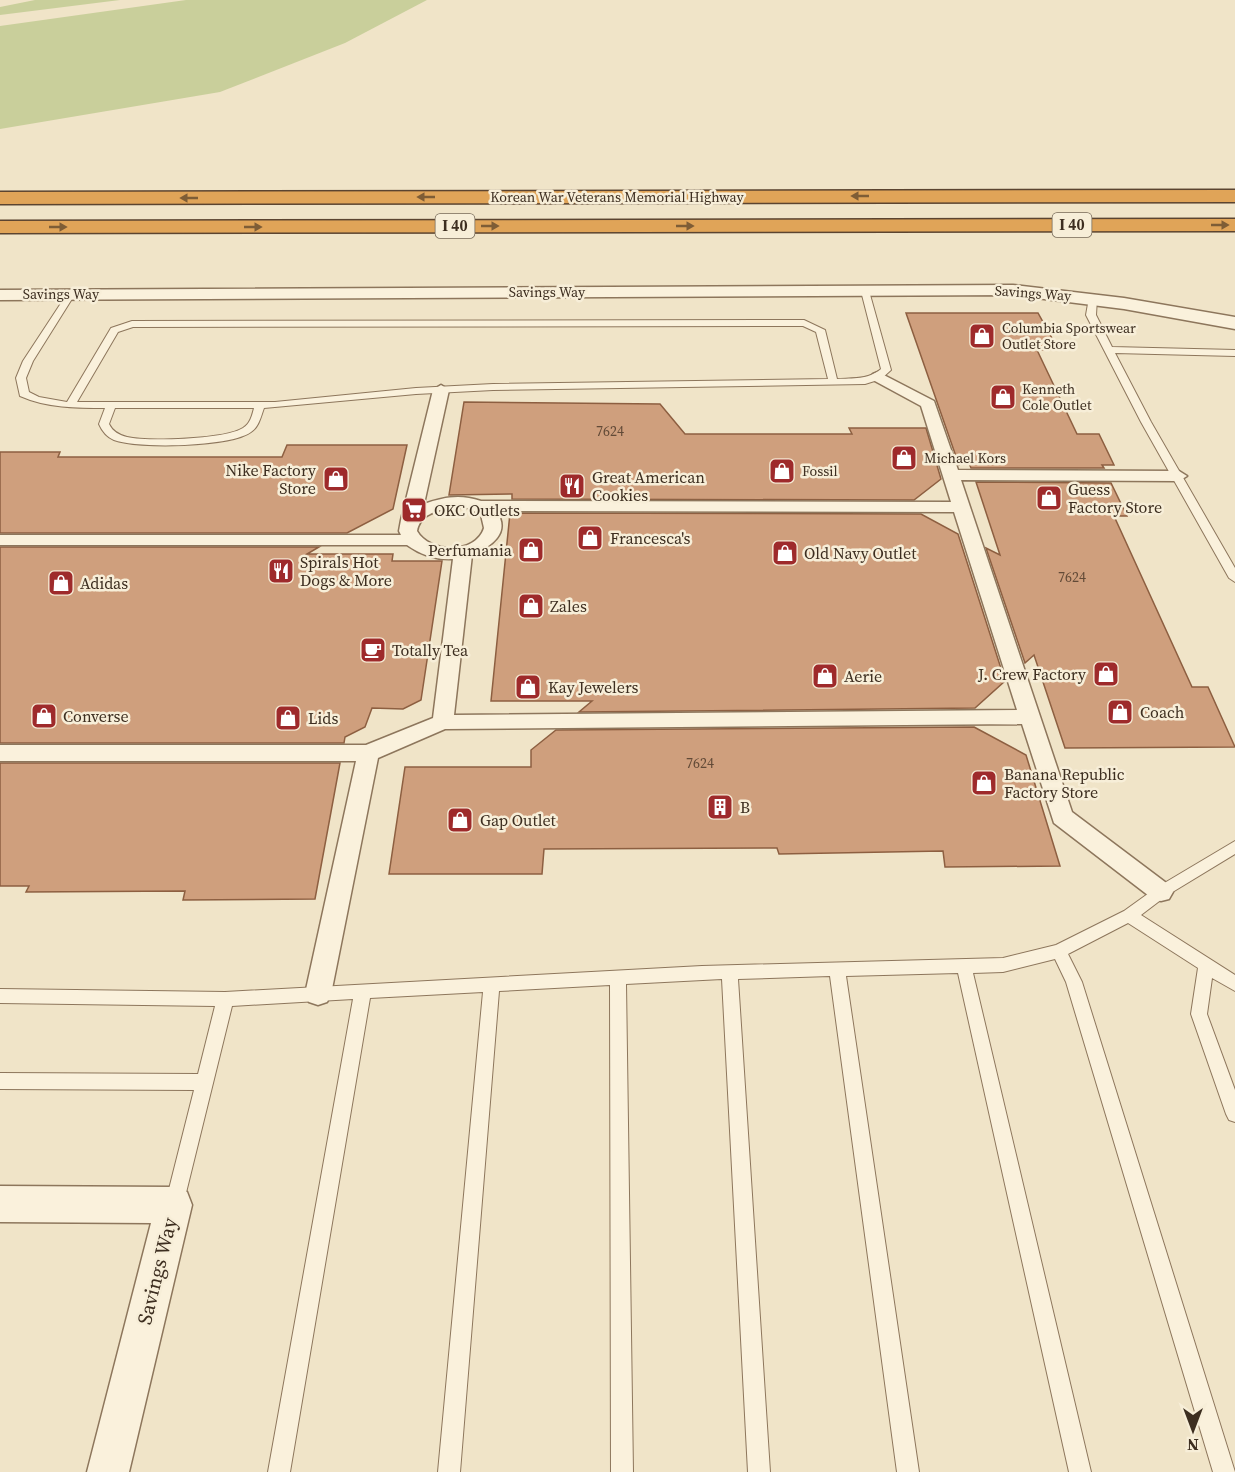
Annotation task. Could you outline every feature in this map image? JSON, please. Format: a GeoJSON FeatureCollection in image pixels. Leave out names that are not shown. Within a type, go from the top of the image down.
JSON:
{"type":"FeatureCollection","features":[{"type":"Feature","properties":{"kind":"highway"},"geometry":{"type":"LineString","coordinates":[[919,197],[1226,177]]}},
{"type":"Feature","properties":{"kind":"highway","name":"Korean War Veterans Memorial Highway"},"geometry":{"type":"LineString","coordinates":[[0,198],[1235,196]]}},
{"type":"Feature","properties":{"kind":"highway"},"geometry":{"type":"LineString","coordinates":[[909,225],[1235,240]]}},
{"type":"Feature","properties":{"kind":"highway","name":"Korean War Veterans Memorial Highway"},"geometry":{"type":"LineString","coordinates":[[0,227],[1235,225]]}},
{"type":"Feature","properties":{"kind":"street","name":"Savings Way"},"geometry":{"type":"LineString","coordinates":[[0,295],[1013,290],[1158,307],[1235,323]]}},
{"type":"Feature","properties":{"kind":"street"},"geometry":{"type":"LineString","coordinates":[[878,377],[928,404],[1062,817],[1161,892]]}},
{"type":"Feature","properties":{"kind":"street"},"geometry":{"type":"LineString","coordinates":[[441,390],[412,517],[407,526],[411,540],[422,549],[434,553],[463,552],[481,544],[493,533],[495,525],[492,517],[478,506]]}},
{"type":"Feature","properties":{"kind":"street"},"geometry":{"type":"LineString","coordinates":[[950,475],[1179,476]]}},
{"type":"Feature","properties":{"kind":"street"},"geometry":{"type":"LineString","coordinates":[[412,517],[433,505],[447,502],[478,506],[961,507]]}},
{"type":"Feature","properties":{"kind":"street"},"geometry":{"type":"LineString","coordinates":[[0,540],[411,540]]}},
{"type":"Feature","properties":{"kind":"street"},"geometry":{"type":"LineString","coordinates":[[443,722],[463,552]]}},
{"type":"Feature","properties":{"kind":"street"},"geometry":{"type":"LineString","coordinates":[[0,753],[368,753],[443,722],[1029,717]]}},
{"type":"Feature","properties":{"kind":"street"},"geometry":{"type":"LineString","coordinates":[[318,994],[368,753]]}},
{"type":"Feature","properties":{"kind":"street","name":"Savings Way"},"geometry":{"type":"LineString","coordinates":[[0,1204],[174,1205],[108,1472]]}},
{"type":"Feature","properties":{"kind":"lane"},"geometry":{"type":"LineString","coordinates":[[71,294],[28,360],[21,378],[24,394],[37,400],[70,405],[111,406],[260,405],[441,390],[865,381],[878,377],[886,370],[865,291]]}},
{"type":"Feature","properties":{"kind":"lane"},"geometry":{"type":"LineString","coordinates":[[1093,298],[1091,315],[1146,422],[1179,476],[1235,578]]}},
{"type":"Feature","properties":{"kind":"lane"},"geometry":{"type":"LineString","coordinates":[[70,405],[114,330],[132,324],[804,323],[820,330],[833,381]]}},
{"type":"Feature","properties":{"kind":"lane"},"geometry":{"type":"LineString","coordinates":[[1109,350],[1235,353]]}},
{"type":"Feature","properties":{"kind":"lane"},"geometry":{"type":"LineString","coordinates":[[111,406],[104,424],[107,431],[115,438],[130,441],[222,439],[238,436],[254,423],[260,405]]}},
{"type":"Feature","properties":{"kind":"lane"},"geometry":{"type":"LineString","coordinates":[[0,996],[225,999],[730,972],[1003,965],[1059,951],[1129,915],[1161,892],[1235,847]]}},
{"type":"Feature","properties":{"kind":"lane"},"geometry":{"type":"LineString","coordinates":[[1129,915],[1235,984]]}},
{"type":"Feature","properties":{"kind":"lane"},"geometry":{"type":"LineString","coordinates":[[1059,951],[1074,982],[1224,1472]]}},
{"type":"Feature","properties":{"kind":"lane"},"geometry":{"type":"LineString","coordinates":[[1206,964],[1199,1014],[1235,1114]]}},
{"type":"Feature","properties":{"kind":"lane"},"geometry":{"type":"LineString","coordinates":[[963,966],[1080,1472]]}},
{"type":"Feature","properties":{"kind":"lane"},"geometry":{"type":"LineString","coordinates":[[837,969],[908,1472]]}},
{"type":"Feature","properties":{"kind":"lane"},"geometry":{"type":"LineString","coordinates":[[730,972],[759,1472]]}},
{"type":"Feature","properties":{"kind":"lane"},"geometry":{"type":"LineString","coordinates":[[618,978],[622,1472]]}},
{"type":"Feature","properties":{"kind":"lane"},"geometry":{"type":"LineString","coordinates":[[449,1472],[492,984]]}},
{"type":"Feature","properties":{"kind":"lane"},"geometry":{"type":"LineString","coordinates":[[279,1472],[363,991]]}},
{"type":"Feature","properties":{"kind":"lane"},"geometry":{"type":"LineString","coordinates":[[174,1205],[225,999]]}},
{"type":"Feature","properties":{"kind":"lane"},"geometry":{"type":"LineString","coordinates":[[0,1081],[205,1082]]}},
{"type":"Feature","properties":{"kind":"green space"},"geometry":{"type":"Polygon","coordinates":[[[35,0],[120,0],[0,15],[0,7],[35,0]]]}},
{"type":"Feature","properties":{"kind":"green space"},"geometry":{"type":"Polygon","coordinates":[[[186,0],[427,0],[345,43],[220,92],[0,129],[0,26],[186,0]]]}},
{"type":"Feature","properties":{"kind":"building"},"geometry":{"type":"Polygon","coordinates":[[[906,313],[1038,313],[1058,349],[1037,350],[1077,434],[1099,434],[1114,465],[1102,465],[1104,468],[971,468],[967,458],[959,465],[906,313]]]}},
{"type":"Feature","properties":{"kind":"building"},"geometry":{"type":"Polygon","coordinates":[[[464,402],[660,404],[685,434],[852,434],[849,428],[926,428],[941,479],[914,500],[512,499],[512,494],[449,495],[464,402]]]}},
{"type":"Feature","properties":{"kind":"building"},"geometry":{"type":"Polygon","coordinates":[[[287,445],[407,445],[393,509],[347,533],[0,533],[0,452],[60,452],[58,457],[282,457],[287,445]]]}},
{"type":"Feature","properties":{"kind":"building"},"geometry":{"type":"Polygon","coordinates":[[[976,482],[1111,483],[1127,516],[1114,516],[1192,687],[1208,687],[1235,747],[1065,748],[1034,655],[1025,663],[986,548],[1000,555],[976,482]]]}},
{"type":"Feature","properties":{"kind":"building"},"geometry":{"type":"Polygon","coordinates":[[[510,513],[921,514],[958,534],[1005,681],[975,708],[579,712],[592,701],[491,701],[510,513]]]}},
{"type":"Feature","properties":{"kind":"building"},"geometry":{"type":"Polygon","coordinates":[[[0,547],[319,547],[307,554],[393,554],[392,561],[442,561],[421,700],[403,709],[372,708],[365,727],[345,737],[344,743],[0,743],[0,547]]]}},
{"type":"Feature","properties":{"kind":"building","name":"B"},"geometry":{"type":"Polygon","coordinates":[[[974,727],[1026,755],[1060,866],[945,867],[943,851],[779,854],[777,848],[544,849],[542,874],[389,874],[405,767],[531,767],[531,750],[556,730],[974,727]]]}},
{"type":"Feature","properties":{"kind":"building"},"geometry":{"type":"Polygon","coordinates":[[[0,763],[340,763],[315,899],[183,900],[185,891],[26,892],[29,886],[0,886],[0,763]]]}},
{"type":"Feature","properties":{"kind":"place","name":"Columbia Sportswear Outlet Store"},"geometry":{"type":"Point","coordinates":[982,336]}},
{"type":"Feature","properties":{"kind":"place","name":"Kenneth Cole Outlet"},"geometry":{"type":"Point","coordinates":[1003,397]}},
{"type":"Feature","properties":{"kind":"place","name":"Michael Kors"},"geometry":{"type":"Point","coordinates":[904,458]}},
{"type":"Feature","properties":{"kind":"place","name":"Fossil"},"geometry":{"type":"Point","coordinates":[782,471]}},
{"type":"Feature","properties":{"kind":"place","name":"Nike Factory Store"},"geometry":{"type":"Point","coordinates":[336,479]}},
{"type":"Feature","properties":{"kind":"place","name":"Great American Cookies"},"geometry":{"type":"Point","coordinates":[572,486]}},
{"type":"Feature","properties":{"kind":"place","name":"Guess Factory Store"},"geometry":{"type":"Point","coordinates":[1049,498]}},
{"type":"Feature","properties":{"kind":"place","name":"OKC Outlets"},"geometry":{"type":"Point","coordinates":[414,510]}},
{"type":"Feature","properties":{"kind":"place","name":"Francesca's"},"geometry":{"type":"Point","coordinates":[590,538]}},
{"type":"Feature","properties":{"kind":"place","name":"Perfumania"},"geometry":{"type":"Point","coordinates":[531,550]}},
{"type":"Feature","properties":{"kind":"place","name":"Old Navy Outlet"},"geometry":{"type":"Point","coordinates":[785,553]}},
{"type":"Feature","properties":{"kind":"place","name":"Spirals Hot Dogs & More"},"geometry":{"type":"Point","coordinates":[281,571]}},
{"type":"Feature","properties":{"kind":"place","name":"Adidas"},"geometry":{"type":"Point","coordinates":[61,583]}},
{"type":"Feature","properties":{"kind":"place","name":"Zales"},"geometry":{"type":"Point","coordinates":[531,606]}},
{"type":"Feature","properties":{"kind":"place","name":"Totally Tea"},"geometry":{"type":"Point","coordinates":[373,650]}},
{"type":"Feature","properties":{"kind":"place","name":"J. Crew Factory"},"geometry":{"type":"Point","coordinates":[1106,674]}},
{"type":"Feature","properties":{"kind":"place","name":"Aerie"},"geometry":{"type":"Point","coordinates":[825,676]}},
{"type":"Feature","properties":{"kind":"place","name":"Kay Jewelers"},"geometry":{"type":"Point","coordinates":[528,687]}},
{"type":"Feature","properties":{"kind":"place","name":"Coach"},"geometry":{"type":"Point","coordinates":[1120,712]}},
{"type":"Feature","properties":{"kind":"place","name":"Converse"},"geometry":{"type":"Point","coordinates":[44,716]}},
{"type":"Feature","properties":{"kind":"place","name":"Lids"},"geometry":{"type":"Point","coordinates":[288,718]}},
{"type":"Feature","properties":{"kind":"place","name":"Banana Republic Factory Store"},"geometry":{"type":"Point","coordinates":[984,783]}},
{"type":"Feature","properties":{"kind":"place","name":"B"},"geometry":{"type":"Point","coordinates":[720,807]}},
{"type":"Feature","properties":{"kind":"place","name":"Gap Outlet"},"geometry":{"type":"Point","coordinates":[460,820]}}]}
